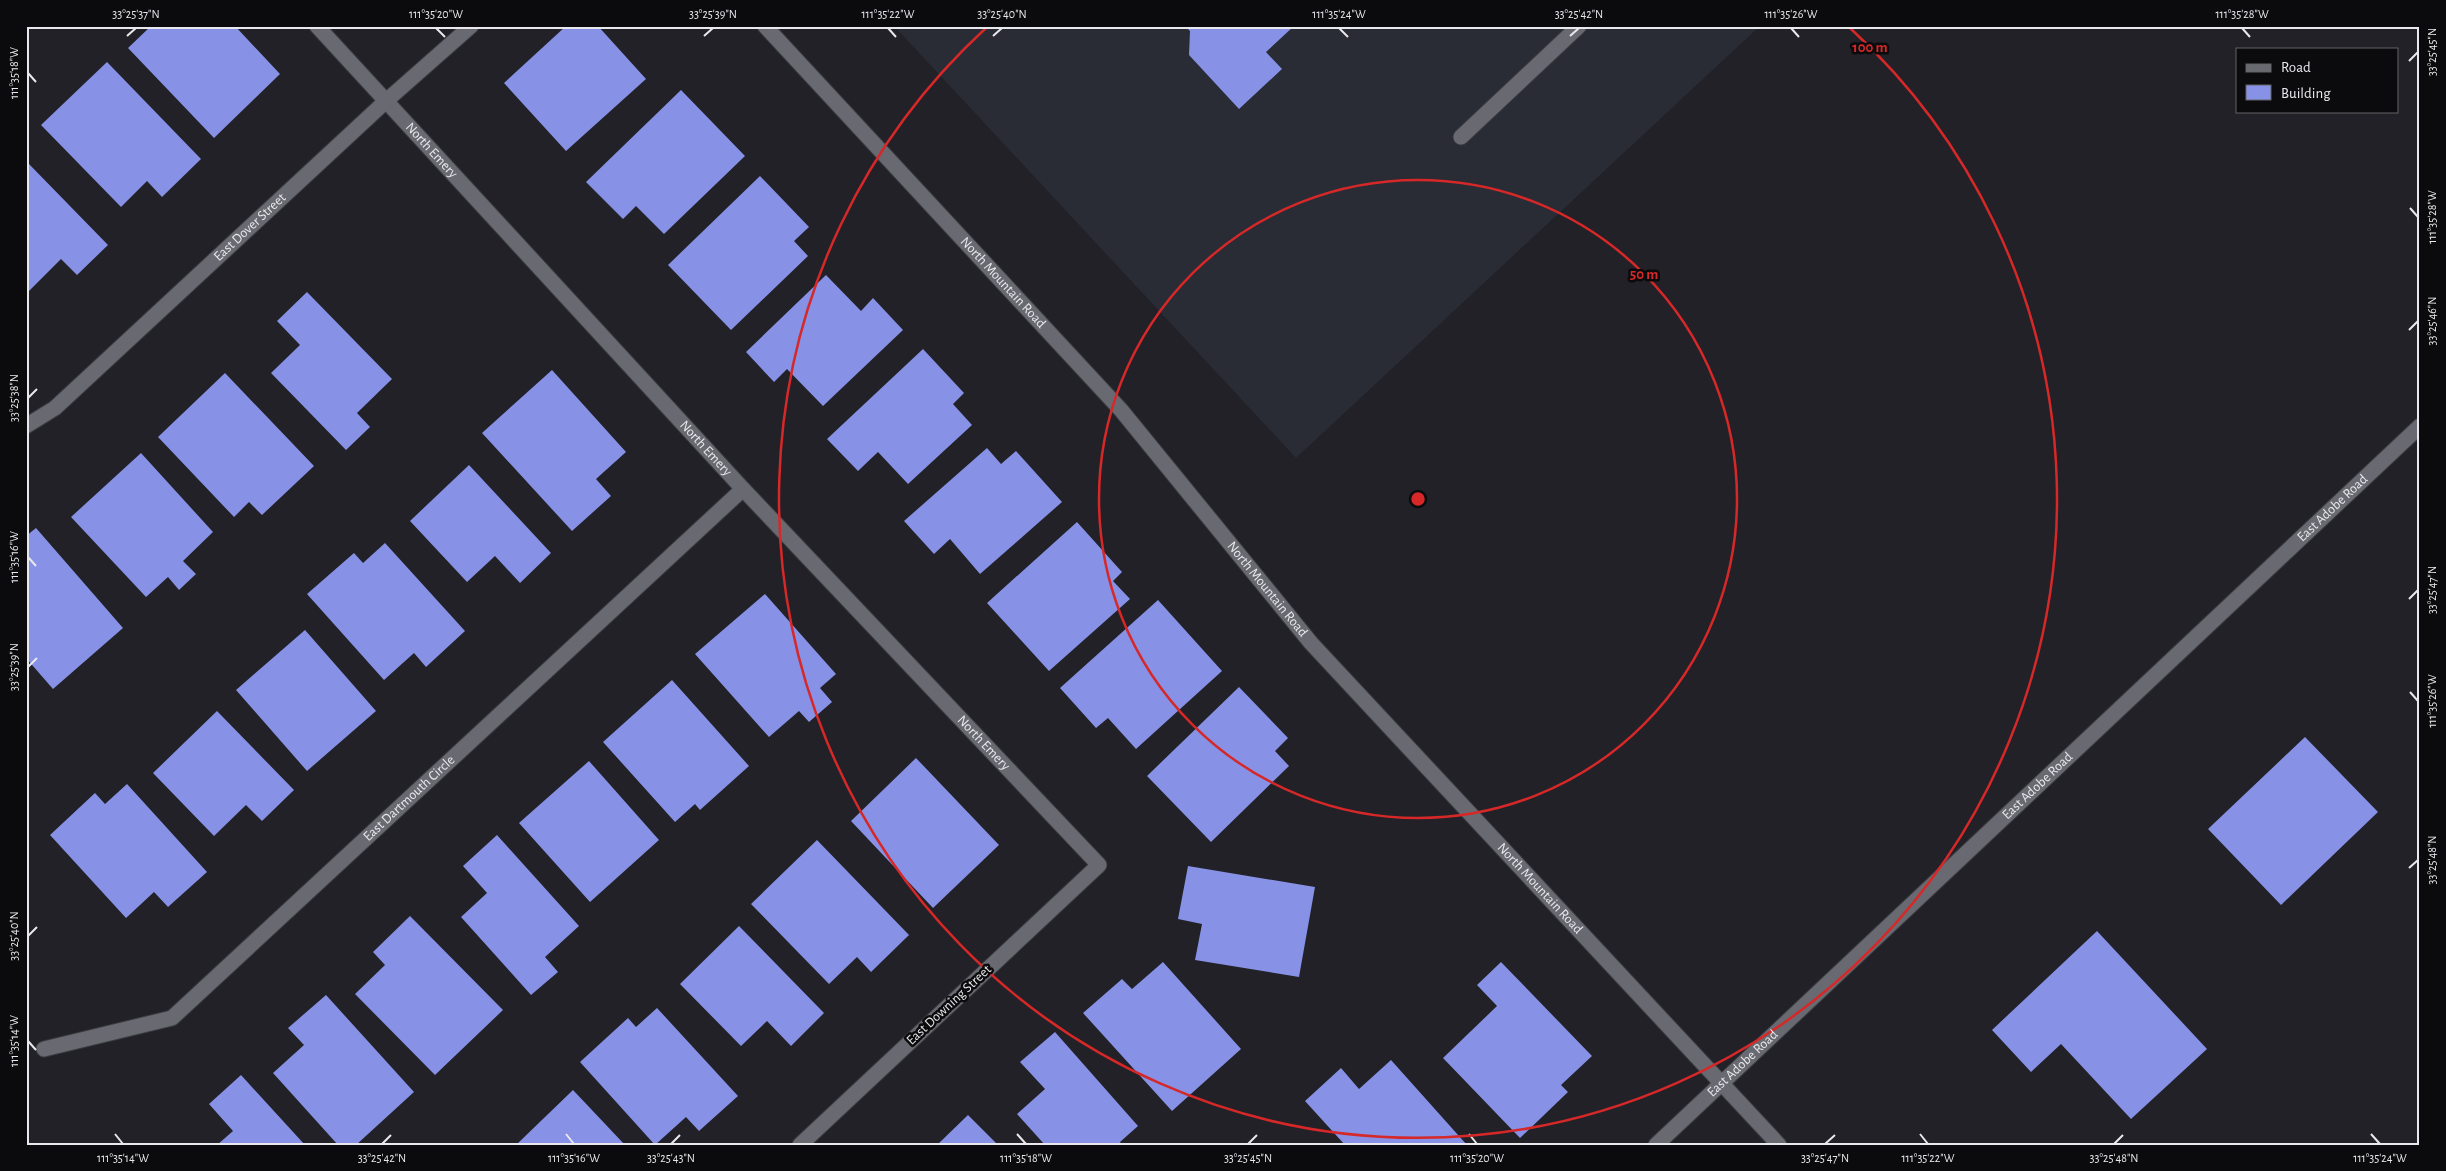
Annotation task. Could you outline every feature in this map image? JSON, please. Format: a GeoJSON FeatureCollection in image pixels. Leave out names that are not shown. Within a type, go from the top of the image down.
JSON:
{"type":"FeatureCollection","features":[{"type":"Feature","properties":{"kind":"street","name":"North Emery"},"geometry":{"type":"LineString","coordinates":[[317,26],[743,489],[1099,865]]}},
{"type":"Feature","properties":{"kind":"street","name":"East Dover Street"},"geometry":{"type":"LineString","coordinates":[[26,426],[55,408],[386,101],[471,26]]}},
{"type":"Feature","properties":{"kind":"street","name":"North Mountain Road"},"geometry":{"type":"LineString","coordinates":[[765,26],[1121,410],[1311,643],[1720,1084],[1779,1145]]}},
{"type":"Feature","properties":{"kind":"street"},"geometry":{"type":"LineString","coordinates":[[1460,137],[1579,26]]}},
{"type":"Feature","properties":{"kind":"street","name":"East Adobe Road"},"geometry":{"type":"LineString","coordinates":[[1656,1145],[2420,426]]}},
{"type":"Feature","properties":{"kind":"street","name":"East Dartmouth Circle"},"geometry":{"type":"LineString","coordinates":[[44,1049],[172,1018],[743,489]]}},
{"type":"Feature","properties":{"kind":"street","name":"East Downing Street"},"geometry":{"type":"LineString","coordinates":[[800,1145],[1099,865]]}},
{"type":"Feature","properties":{"kind":"shaded area"},"geometry":{"type":"Polygon","coordinates":[[[894,26],[1760,26],[1296,458],[894,26]]]}},
{"type":"Feature","properties":{"kind":"building"},"geometry":{"type":"Polygon","coordinates":[[[151,26],[235,26],[280,74],[214,138],[128,48],[151,26]]]}},
{"type":"Feature","properties":{"kind":"building"},"geometry":{"type":"Polygon","coordinates":[[[566,26],[598,26],[646,79],[566,151],[504,83],[566,26]]]}},
{"type":"Feature","properties":{"kind":"building"},"geometry":{"type":"Polygon","coordinates":[[[1185,26],[1294,26],[1266,52],[1282,69],[1239,109],[1189,55],[1190,31],[1185,26]]]}},
{"type":"Feature","properties":{"kind":"building"},"geometry":{"type":"Polygon","coordinates":[[[107,62],[201,159],[162,197],[147,181],[121,207],[41,125],[107,62]]]}},
{"type":"Feature","properties":{"kind":"building"},"geometry":{"type":"Polygon","coordinates":[[[681,90],[745,156],[664,234],[636,206],[623,219],[586,182],[681,90]]]}},
{"type":"Feature","properties":{"kind":"building"},"geometry":{"type":"Polygon","coordinates":[[[29,164],[108,245],[77,275],[61,259],[26,294],[26,167],[29,164]]]}},
{"type":"Feature","properties":{"kind":"building"},"geometry":{"type":"Polygon","coordinates":[[[760,176],[809,227],[794,241],[808,256],[731,330],[668,265],[760,176]]]}},
{"type":"Feature","properties":{"kind":"building"},"geometry":{"type":"Polygon","coordinates":[[[826,275],[861,311],[873,298],[903,330],[823,406],[787,369],[774,382],[746,352],[826,275]]]}},
{"type":"Feature","properties":{"kind":"building"},"geometry":{"type":"Polygon","coordinates":[[[307,292],[392,379],[357,413],[370,427],[346,450],[271,373],[300,345],[277,321],[307,292]]]}},
{"type":"Feature","properties":{"kind":"building"},"geometry":{"type":"Polygon","coordinates":[[[923,349],[964,393],[953,404],[972,425],[908,484],[878,452],[858,471],[827,439],[923,349]]]}},
{"type":"Feature","properties":{"kind":"building"},"geometry":{"type":"Polygon","coordinates":[[[552,370],[626,452],[596,479],[611,496],[572,531],[482,433],[552,370]]]}},
{"type":"Feature","properties":{"kind":"building"},"geometry":{"type":"Polygon","coordinates":[[[225,373],[314,466],[262,515],[249,502],[234,517],[158,437],[225,373]]]}},
{"type":"Feature","properties":{"kind":"building"},"geometry":{"type":"Polygon","coordinates":[[[987,448],[1001,464],[1016,451],[1062,502],[980,574],[950,539],[934,554],[904,521],[987,448]]]}},
{"type":"Feature","properties":{"kind":"building"},"geometry":{"type":"Polygon","coordinates":[[[141,453],[213,532],[183,561],[196,574],[179,590],[168,577],[146,597],[71,517],[141,453]]]}},
{"type":"Feature","properties":{"kind":"building"},"geometry":{"type":"Polygon","coordinates":[[[469,465],[551,553],[520,583],[495,556],[467,582],[410,521],[469,465]]]}},
{"type":"Feature","properties":{"kind":"building"},"geometry":{"type":"Polygon","coordinates":[[[1077,522],[1122,572],[1113,581],[1130,599],[1049,671],[987,603],[1077,522]]]}},
{"type":"Feature","properties":{"kind":"building"},"geometry":{"type":"Polygon","coordinates":[[[36,528],[123,628],[53,689],[26,658],[26,536],[36,528]]]}},
{"type":"Feature","properties":{"kind":"building"},"geometry":{"type":"Polygon","coordinates":[[[385,543],[465,631],[426,667],[414,653],[384,680],[307,594],[354,553],[363,563],[385,543]]]}},
{"type":"Feature","properties":{"kind":"building"},"geometry":{"type":"Polygon","coordinates":[[[765,594],[836,674],[820,688],[832,702],[809,722],[799,711],[769,737],[695,654],[765,594]]]}},
{"type":"Feature","properties":{"kind":"building"},"geometry":{"type":"Polygon","coordinates":[[[1158,600],[1222,671],[1136,749],[1108,718],[1096,728],[1060,688],[1158,600]]]}},
{"type":"Feature","properties":{"kind":"building"},"geometry":{"type":"Polygon","coordinates":[[[305,630],[376,711],[307,771],[236,690],[305,630]]]}},
{"type":"Feature","properties":{"kind":"building"},"geometry":{"type":"Polygon","coordinates":[[[672,680],[749,766],[700,810],[695,804],[675,822],[603,742],[672,680]]]}},
{"type":"Feature","properties":{"kind":"building"},"geometry":{"type":"Polygon","coordinates":[[[1239,687],[1288,738],[1275,751],[1289,766],[1211,842],[1147,776],[1239,687]]]}},
{"type":"Feature","properties":{"kind":"building"},"geometry":{"type":"Polygon","coordinates":[[[217,711],[294,790],[262,821],[246,805],[214,836],[153,773],[217,711]]]}},
{"type":"Feature","properties":{"kind":"building"},"geometry":{"type":"Polygon","coordinates":[[[2305,737],[2378,812],[2281,905],[2208,829],[2305,737]]]}},
{"type":"Feature","properties":{"kind":"building"},"geometry":{"type":"Polygon","coordinates":[[[916,758],[999,845],[933,908],[851,821],[916,758]]]}},
{"type":"Feature","properties":{"kind":"building"},"geometry":{"type":"Polygon","coordinates":[[[589,761],[659,840],[590,902],[519,823],[589,761]]]}},
{"type":"Feature","properties":{"kind":"building"},"geometry":{"type":"Polygon","coordinates":[[[127,784],[207,872],[168,907],[154,892],[126,918],[50,835],[95,793],[105,804],[127,784]]]}},
{"type":"Feature","properties":{"kind":"building"},"geometry":{"type":"Polygon","coordinates":[[[497,835],[579,926],[545,957],[558,972],[531,995],[461,917],[487,893],[463,866],[497,835]]]}},
{"type":"Feature","properties":{"kind":"building"},"geometry":{"type":"Polygon","coordinates":[[[817,840],[909,935],[871,972],[857,957],[829,984],[751,904],[817,840]]]}},
{"type":"Feature","properties":{"kind":"building"},"geometry":{"type":"Polygon","coordinates":[[[1188,866],[1315,887],[1299,977],[1195,960],[1202,924],[1178,919],[1188,866]]]}},
{"type":"Feature","properties":{"kind":"building"},"geometry":{"type":"Polygon","coordinates":[[[410,916],[503,1010],[435,1075],[355,994],[385,965],[373,952],[410,916]]]}},
{"type":"Feature","properties":{"kind":"building"},"geometry":{"type":"Polygon","coordinates":[[[739,926],[824,1013],[791,1046],[767,1021],[741,1046],[680,984],[739,926]]]}},
{"type":"Feature","properties":{"kind":"building"},"geometry":{"type":"Polygon","coordinates":[[[2097,931],[2207,1049],[2131,1119],[2061,1044],[2031,1072],[1992,1030],[2097,931]]]}},
{"type":"Feature","properties":{"kind":"building"},"geometry":{"type":"Polygon","coordinates":[[[1163,962],[1241,1049],[1172,1111],[1083,1013],[1122,979],[1132,989],[1163,962]]]}},
{"type":"Feature","properties":{"kind":"building"},"geometry":{"type":"Polygon","coordinates":[[[1501,962],[1592,1056],[1561,1085],[1568,1092],[1520,1138],[1443,1058],[1497,1006],[1477,985],[1501,962]]]}},
{"type":"Feature","properties":{"kind":"building"},"geometry":{"type":"Polygon","coordinates":[[[326,995],[414,1092],[356,1145],[338,1145],[273,1073],[304,1045],[288,1028],[326,995]]]}},
{"type":"Feature","properties":{"kind":"building"},"geometry":{"type":"Polygon","coordinates":[[[657,1008],[738,1096],[699,1131],[686,1117],[655,1145],[580,1062],[628,1018],[636,1027],[657,1008]]]}},
{"type":"Feature","properties":{"kind":"building"},"geometry":{"type":"Polygon","coordinates":[[[1055,1032],[1138,1126],[1120,1142],[1122,1145],[1045,1145],[1017,1114],[1045,1089],[1020,1062],[1055,1032]]]}},
{"type":"Feature","properties":{"kind":"building"},"geometry":{"type":"Polygon","coordinates":[[[1391,1060],[1467,1145],[1345,1145],[1305,1101],[1341,1068],[1359,1089],[1391,1060]]]}},
{"type":"Feature","properties":{"kind":"building"},"geometry":{"type":"Polygon","coordinates":[[[241,1075],[305,1145],[217,1145],[233,1131],[209,1104],[241,1075]]]}},
{"type":"Feature","properties":{"kind":"building"},"geometry":{"type":"Polygon","coordinates":[[[573,1090],[625,1145],[516,1145],[573,1090]]]}},
{"type":"Feature","properties":{"kind":"building"},"geometry":{"type":"Polygon","coordinates":[[[968,1115],[998,1145],[937,1145],[968,1115]]]}}]}
